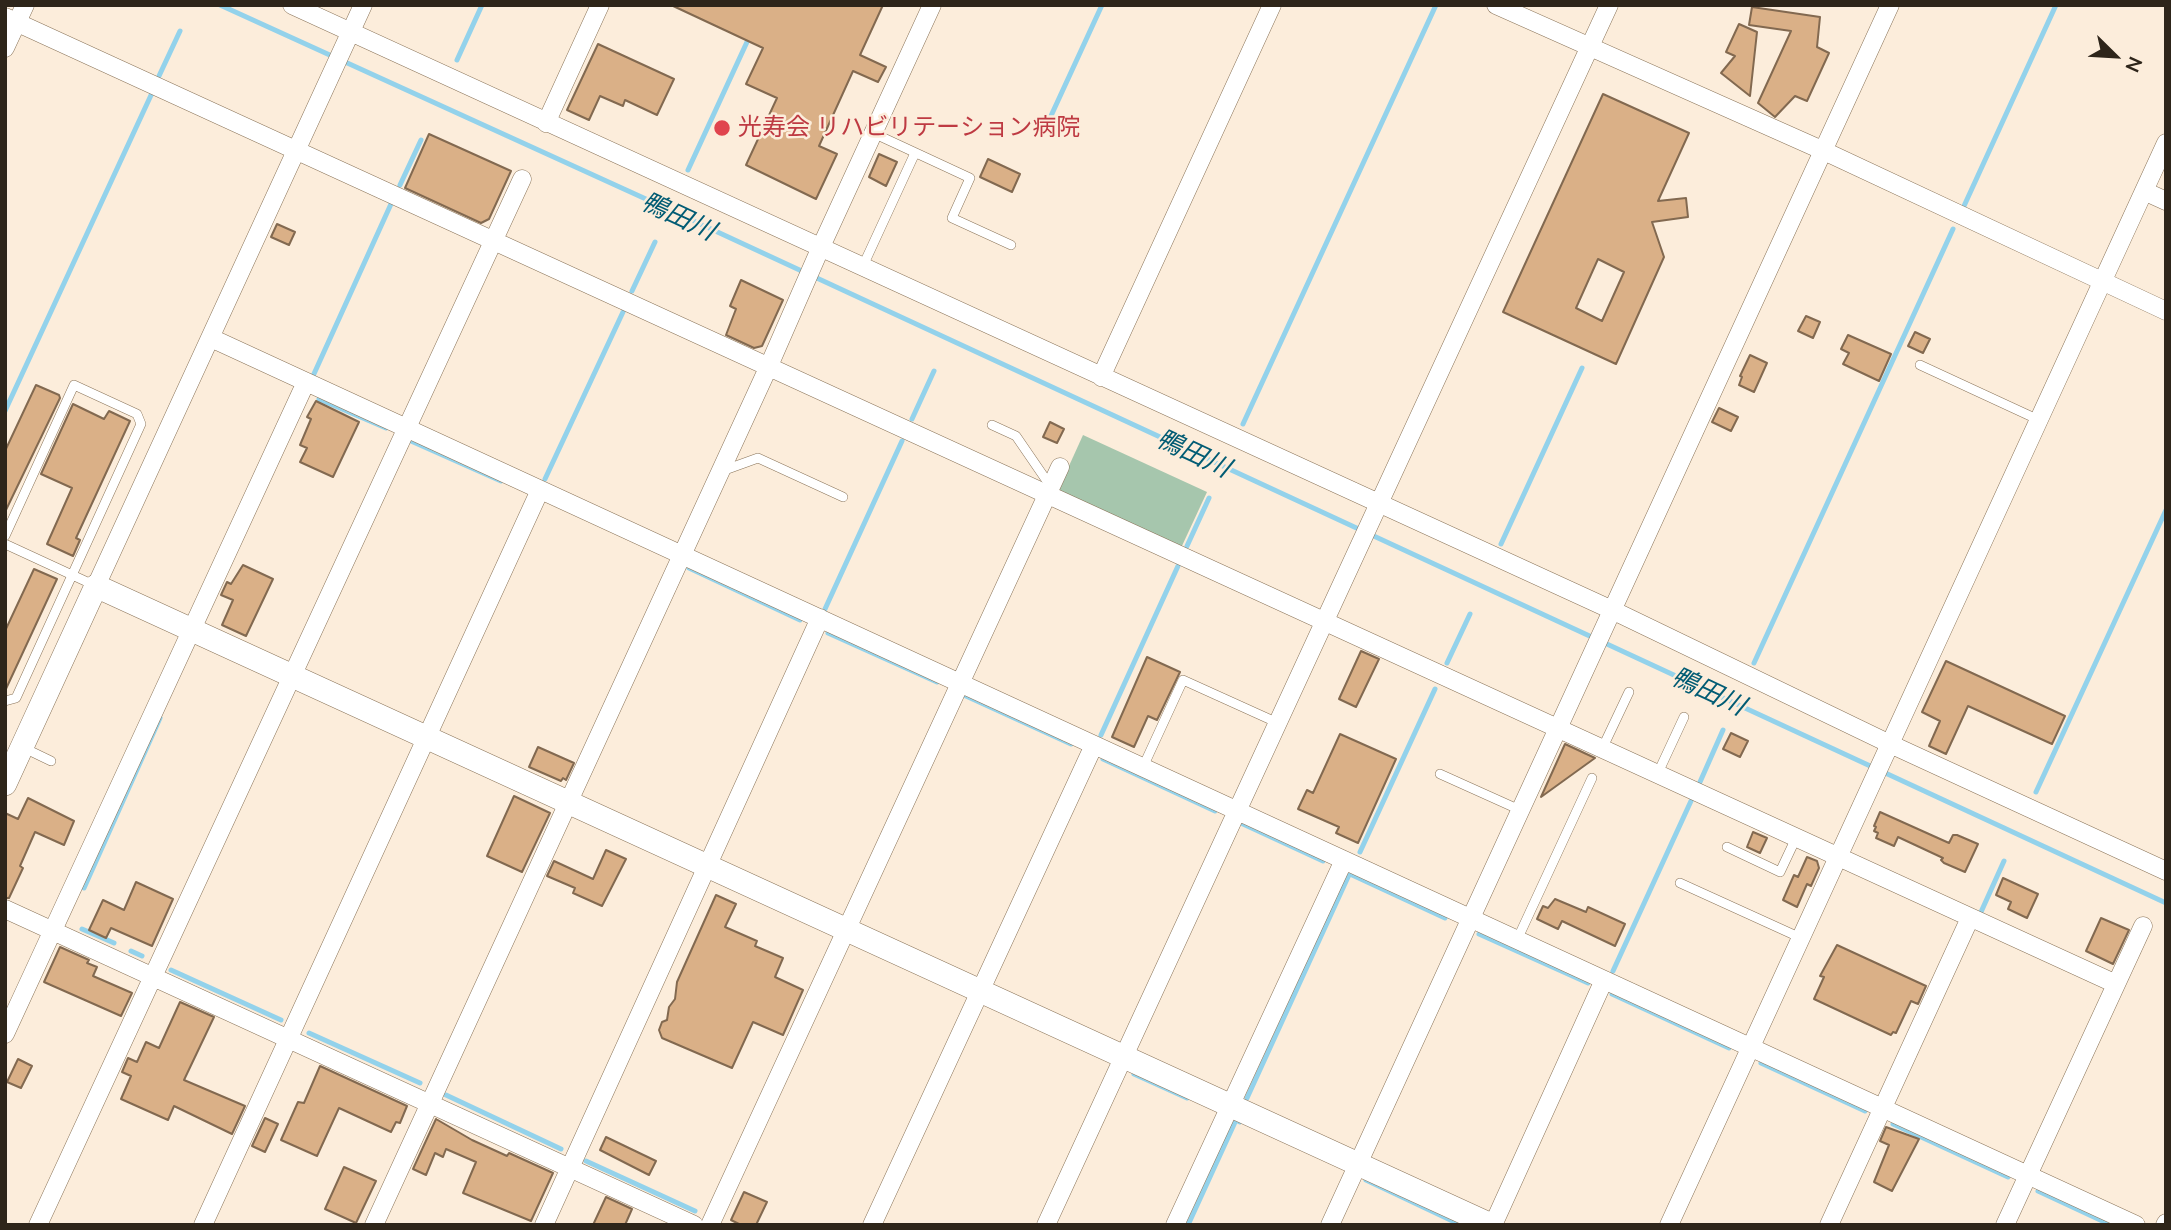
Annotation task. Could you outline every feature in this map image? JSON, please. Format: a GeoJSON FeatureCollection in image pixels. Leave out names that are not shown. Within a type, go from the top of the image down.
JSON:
{"type":"FeatureCollection","features":[{"type":"Feature","properties":{"kind":"street"},"geometry":{"type":"LineString","coordinates":[[5,48],[11,19],[25,5]]}},
{"type":"Feature","properties":{"kind":"street"},"geometry":{"type":"LineString","coordinates":[[292,5],[348,38],[546,122],[818,254],[862,268],[1101,377],[1376,509],[1888,748],[2165,870]]}},
{"type":"Feature","properties":{"kind":"street"},"geometry":{"type":"LineString","coordinates":[[5,783],[363,5]]}},
{"type":"Feature","properties":{"kind":"street"},"geometry":{"type":"LineString","coordinates":[[546,122],[600,5]]}},
{"type":"Feature","properties":{"kind":"street"},"geometry":{"type":"LineString","coordinates":[[374,1225],[932,5]]}},
{"type":"Feature","properties":{"kind":"street"},"geometry":{"type":"LineString","coordinates":[[1101,377],[1272,5]]}},
{"type":"Feature","properties":{"kind":"street"},"geometry":{"type":"LineString","coordinates":[[1496,5],[1824,151],[2166,311]]}},
{"type":"Feature","properties":{"kind":"street"},"geometry":{"type":"LineString","coordinates":[[1046,1225],[1122,1055],[1279,723],[1609,5]]}},
{"type":"Feature","properties":{"kind":"street"},"geometry":{"type":"LineString","coordinates":[[1330,1225],[1890,5]]}},
{"type":"Feature","properties":{"kind":"street"},"geometry":{"type":"LineString","coordinates":[[11,19],[768,368],[1049,491],[1325,623],[2116,984]]}},
{"type":"Feature","properties":{"kind":"street"},"geometry":{"type":"LineString","coordinates":[[1669,1225],[2166,143]]}},
{"type":"Feature","properties":{"kind":"street"},"geometry":{"type":"LineString","coordinates":[[38,1225],[522,180]]}},
{"type":"Feature","properties":{"kind":"street"},"geometry":{"type":"LineString","coordinates":[[2144,191],[2166,201]]}},
{"type":"Feature","properties":{"kind":"street"},"geometry":{"type":"LineString","coordinates":[[211,338],[2136,1225]]}},
{"type":"Feature","properties":{"kind":"street"},"geometry":{"type":"LineString","coordinates":[[5,1034],[306,382]]}},
{"type":"Feature","properties":{"kind":"street"},"geometry":{"type":"LineString","coordinates":[[710,1225],[1060,467]]}},
{"type":"Feature","properties":{"kind":"street"},"geometry":{"type":"LineString","coordinates":[[203,1225],[540,490]]}},
{"type":"Feature","properties":{"kind":"street"},"geometry":{"type":"LineString","coordinates":[[96,586],[1492,1225],[1604,980]]}},
{"type":"Feature","properties":{"kind":"street"},"geometry":{"type":"LineString","coordinates":[[544,1225],[820,618]]}},
{"type":"Feature","properties":{"kind":"street"},"geometry":{"type":"LineString","coordinates":[[872,1225],[1094,745]]}},
{"type":"Feature","properties":{"kind":"street"},"geometry":{"type":"LineString","coordinates":[[1175,1225],[1344,860]]}},
{"type":"Feature","properties":{"kind":"street"},"geometry":{"type":"LineString","coordinates":[[5,908],[694,1225]]}},
{"type":"Feature","properties":{"kind":"street"},"geometry":{"type":"LineString","coordinates":[[1829,1225],[1970,918]]}},
{"type":"Feature","properties":{"kind":"street"},"geometry":{"type":"LineString","coordinates":[[2005,1225],[2143,926]]}},
{"type":"Feature","properties":{"kind":"lane"},"geometry":{"type":"LineString","coordinates":[[873,133],[970,178],[952,218],[1011,245]]}},
{"type":"Feature","properties":{"kind":"lane"},"geometry":{"type":"LineString","coordinates":[[862,268],[915,153]]}},
{"type":"Feature","properties":{"kind":"lane"},"geometry":{"type":"LineString","coordinates":[[1920,365],[2039,420]]}},
{"type":"Feature","properties":{"kind":"lane"},"geometry":{"type":"LineString","coordinates":[[5,536],[74,386],[137,414],[141,424],[16,698],[5,701]]}},
{"type":"Feature","properties":{"kind":"lane"},"geometry":{"type":"LineString","coordinates":[[992,425],[1016,436],[1049,491]]}},
{"type":"Feature","properties":{"kind":"lane"},"geometry":{"type":"LineString","coordinates":[[720,472],[758,458],[843,498]]}},
{"type":"Feature","properties":{"kind":"lane"},"geometry":{"type":"LineString","coordinates":[[5,544],[96,586]]}},
{"type":"Feature","properties":{"kind":"lane"},"geometry":{"type":"LineString","coordinates":[[1143,767],[1183,680],[1279,723]]}},
{"type":"Feature","properties":{"kind":"lane"},"geometry":{"type":"LineString","coordinates":[[1602,750],[1629,692]]}},
{"type":"Feature","properties":{"kind":"lane"},"geometry":{"type":"LineString","coordinates":[[1657,775],[1684,717]]}},
{"type":"Feature","properties":{"kind":"lane"},"geometry":{"type":"LineString","coordinates":[[22,747],[51,761]]}},
{"type":"Feature","properties":{"kind":"lane"},"geometry":{"type":"LineString","coordinates":[[1440,774],[1520,810]]}},
{"type":"Feature","properties":{"kind":"lane"},"geometry":{"type":"LineString","coordinates":[[1517,940],[1592,778]]}},
{"type":"Feature","properties":{"kind":"lane"},"geometry":{"type":"LineString","coordinates":[[1727,847],[1780,872],[1796,838]]}},
{"type":"Feature","properties":{"kind":"lane"},"geometry":{"type":"LineString","coordinates":[[1680,883],[1801,938]]}},
{"type":"Feature","properties":{"kind":"green space"},"geometry":{"type":"Polygon","coordinates":[[[1083,435],[1207,492],[1181,548],[1062,494],[1059,488],[1083,435]]]}},
{"type":"Feature","properties":{"kind":"building"},"geometry":{"type":"Polygon","coordinates":[[[671,5],[883,5],[860,55],[886,67],[878,82],[853,71],[819,146],[837,154],[816,199],[746,165],[777,98],[746,84],[763,48],[671,5]]]}},
{"type":"Feature","properties":{"kind":"building"},"geometry":{"type":"Polygon","coordinates":[[[1752,7],[1820,17],[1817,47],[1829,53],[1807,101],[1795,96],[1775,117],[1758,103],[1791,31],[1749,25],[1752,7]]]}},
{"type":"Feature","properties":{"kind":"building"},"geometry":{"type":"Polygon","coordinates":[[[1739,24],[1757,32],[1750,96],[1721,73],[1735,56],[1726,52],[1739,24]]]}},
{"type":"Feature","properties":{"kind":"building"},"geometry":{"type":"Polygon","coordinates":[[[598,44],[674,79],[657,115],[625,100],[623,106],[600,96],[589,120],[567,110],[598,44]]]}},
{"type":"Feature","properties":{"kind":"building"},"geometry":{"type":"Polygon","coordinates":[[[1603,94],[1689,133],[1658,201],[1686,198],[1688,217],[1652,222],[1664,257],[1616,364],[1503,312],[1603,94]],[[1598,259],[1576,308],[1602,321],[1624,272],[1598,259]]]}},
{"type":"Feature","properties":{"kind":"building"},"geometry":{"type":"Polygon","coordinates":[[[429,134],[511,171],[489,219],[481,223],[405,188],[429,134]]]}},
{"type":"Feature","properties":{"kind":"building"},"geometry":{"type":"Polygon","coordinates":[[[879,154],[897,162],[886,186],[869,177],[879,154]]]}},
{"type":"Feature","properties":{"kind":"building"},"geometry":{"type":"Polygon","coordinates":[[[988,159],[1020,174],[1012,192],[980,177],[988,159]]]}},
{"type":"Feature","properties":{"kind":"building"},"geometry":{"type":"Polygon","coordinates":[[[277,224],[295,232],[289,245],[271,237],[277,224]]]}},
{"type":"Feature","properties":{"kind":"building"},"geometry":{"type":"Polygon","coordinates":[[[741,280],[783,300],[762,346],[754,348],[726,335],[736,309],[730,306],[741,280]]]}},
{"type":"Feature","properties":{"kind":"building"},"geometry":{"type":"Polygon","coordinates":[[[1806,316],[1820,322],[1813,338],[1798,331],[1806,316]]]}},
{"type":"Feature","properties":{"kind":"building"},"geometry":{"type":"Polygon","coordinates":[[[1915,332],[1930,339],[1923,353],[1908,346],[1915,332]]]}},
{"type":"Feature","properties":{"kind":"building"},"geometry":{"type":"Polygon","coordinates":[[[1848,335],[1891,354],[1879,381],[1843,364],[1849,353],[1841,349],[1848,335]]]}},
{"type":"Feature","properties":{"kind":"building"},"geometry":{"type":"Polygon","coordinates":[[[1750,355],[1767,363],[1754,392],[1739,385],[1740,376],[1750,355]]]}},
{"type":"Feature","properties":{"kind":"building"},"geometry":{"type":"Polygon","coordinates":[[[36,385],[59,395],[60,398],[5,512],[5,451],[36,385]]]}},
{"type":"Feature","properties":{"kind":"building"},"geometry":{"type":"Polygon","coordinates":[[[316,401],[359,422],[333,477],[300,462],[307,448],[300,445],[311,419],[307,417],[316,401]]]}},
{"type":"Feature","properties":{"kind":"building"},"geometry":{"type":"Polygon","coordinates":[[[73,404],[104,419],[109,411],[130,421],[76,538],[80,540],[73,556],[47,544],[72,488],[41,474],[73,404]]]}},
{"type":"Feature","properties":{"kind":"building"},"geometry":{"type":"Polygon","coordinates":[[[1719,408],[1738,417],[1731,431],[1712,422],[1719,408]]]}},
{"type":"Feature","properties":{"kind":"building"},"geometry":{"type":"Polygon","coordinates":[[[1050,422],[1064,429],[1057,443],[1043,437],[1050,422]]]}},
{"type":"Feature","properties":{"kind":"building"},"geometry":{"type":"Polygon","coordinates":[[[243,565],[273,579],[246,636],[222,625],[233,600],[221,595],[227,582],[231,584],[243,565]]]}},
{"type":"Feature","properties":{"kind":"building"},"geometry":{"type":"Polygon","coordinates":[[[34,569],[57,579],[5,691],[5,631],[34,569]]]}},
{"type":"Feature","properties":{"kind":"building"},"geometry":{"type":"Polygon","coordinates":[[[1361,651],[1379,659],[1356,707],[1339,699],[1361,651]]]}},
{"type":"Feature","properties":{"kind":"building"},"geometry":{"type":"Polygon","coordinates":[[[1147,657],[1180,672],[1157,720],[1148,716],[1134,747],[1112,737],[1147,657]]]}},
{"type":"Feature","properties":{"kind":"building"},"geometry":{"type":"Polygon","coordinates":[[[1946,661],[2065,716],[2052,744],[1968,706],[1946,754],[1929,746],[1940,721],[1922,712],[1946,661]]]}},
{"type":"Feature","properties":{"kind":"building"},"geometry":{"type":"Polygon","coordinates":[[[1731,733],[1748,741],[1740,757],[1723,749],[1731,733]]]}},
{"type":"Feature","properties":{"kind":"building"},"geometry":{"type":"Polygon","coordinates":[[[1340,734],[1396,759],[1358,843],[1336,833],[1339,827],[1298,809],[1307,790],[1313,793],[1340,734]]]}},
{"type":"Feature","properties":{"kind":"building"},"geometry":{"type":"Polygon","coordinates":[[[1565,744],[1595,758],[1541,797],[1565,744]]]}},
{"type":"Feature","properties":{"kind":"building"},"geometry":{"type":"Polygon","coordinates":[[[538,747],[574,763],[566,780],[563,778],[561,781],[529,767],[538,747]]]}},
{"type":"Feature","properties":{"kind":"building"},"geometry":{"type":"Polygon","coordinates":[[[514,796],[550,813],[522,872],[487,856],[514,796]]]}},
{"type":"Feature","properties":{"kind":"building"},"geometry":{"type":"Polygon","coordinates":[[[28,798],[74,821],[64,845],[35,832],[20,866],[23,868],[9,898],[5,898],[5,813],[18,819],[28,798]]]}},
{"type":"Feature","properties":{"kind":"building"},"geometry":{"type":"Polygon","coordinates":[[[1880,812],[1949,843],[1953,835],[1957,835],[1978,844],[1965,872],[1944,863],[1941,860],[1943,858],[1898,837],[1894,846],[1876,838],[1878,833],[1874,831],[1874,826],[1880,812]]]}},
{"type":"Feature","properties":{"kind":"building"},"geometry":{"type":"Polygon","coordinates":[[[1753,832],[1767,838],[1760,853],[1747,847],[1753,832]]]}},
{"type":"Feature","properties":{"kind":"building"},"geometry":{"type":"Polygon","coordinates":[[[606,850],[626,859],[602,906],[573,893],[575,888],[547,876],[554,861],[593,879],[606,850]]]}},
{"type":"Feature","properties":{"kind":"building"},"geometry":{"type":"Polygon","coordinates":[[[1807,857],[1817,861],[1819,868],[1811,886],[1807,884],[1797,907],[1783,900],[1794,875],[1798,877],[1807,857]]]}},
{"type":"Feature","properties":{"kind":"building"},"geometry":{"type":"Polygon","coordinates":[[[2003,878],[2038,894],[2027,918],[2008,909],[2011,902],[1996,895],[2003,878]]]}},
{"type":"Feature","properties":{"kind":"building"},"geometry":{"type":"Polygon","coordinates":[[[136,882],[173,899],[152,946],[111,928],[106,938],[89,930],[103,900],[124,910],[136,882]]]}},
{"type":"Feature","properties":{"kind":"building"},"geometry":{"type":"Polygon","coordinates":[[[716,895],[736,904],[725,927],[757,941],[755,946],[783,958],[775,977],[803,990],[783,1035],[753,1022],[732,1068],[662,1038],[659,1030],[662,1022],[667,1020],[669,1007],[675,999],[677,982],[716,895]]]}},
{"type":"Feature","properties":{"kind":"building"},"geometry":{"type":"Polygon","coordinates":[[[1555,899],[1586,912],[1588,907],[1625,924],[1615,946],[1562,921],[1558,929],[1537,919],[1543,906],[1548,908],[1555,899]]]}},
{"type":"Feature","properties":{"kind":"building"},"geometry":{"type":"Polygon","coordinates":[[[2101,918],[2129,930],[2113,964],[2086,951],[2101,918]]]}},
{"type":"Feature","properties":{"kind":"building"},"geometry":{"type":"Polygon","coordinates":[[[1837,945],[1926,986],[1918,1004],[1911,1001],[1896,1033],[1891,1035],[1814,999],[1824,977],[1820,976],[1837,945]]]}},
{"type":"Feature","properties":{"kind":"building"},"geometry":{"type":"Polygon","coordinates":[[[60,947],[89,960],[87,963],[97,967],[93,976],[132,993],[121,1016],[44,982],[60,947]]]}},
{"type":"Feature","properties":{"kind":"building"},"geometry":{"type":"Polygon","coordinates":[[[180,1002],[214,1017],[184,1080],[245,1106],[232,1134],[174,1106],[168,1120],[121,1099],[131,1076],[122,1072],[128,1058],[137,1062],[146,1042],[159,1048],[180,1002]]]}},
{"type":"Feature","properties":{"kind":"building"},"geometry":{"type":"Polygon","coordinates":[[[18,1059],[32,1066],[21,1088],[7,1082],[18,1059]]]}},
{"type":"Feature","properties":{"kind":"building"},"geometry":{"type":"Polygon","coordinates":[[[320,1066],[407,1106],[400,1123],[396,1122],[391,1132],[339,1108],[317,1156],[281,1140],[298,1102],[304,1103],[320,1066]]]}},
{"type":"Feature","properties":{"kind":"building"},"geometry":{"type":"Polygon","coordinates":[[[265,1118],[278,1124],[265,1152],[252,1146],[265,1118]]]}},
{"type":"Feature","properties":{"kind":"building"},"geometry":{"type":"Polygon","coordinates":[[[436,1119],[472,1140],[553,1173],[531,1221],[463,1193],[476,1162],[446,1149],[443,1157],[435,1153],[426,1175],[413,1169],[436,1119]]]}},
{"type":"Feature","properties":{"kind":"building"},"geometry":{"type":"Polygon","coordinates":[[[1886,1127],[1919,1139],[1892,1191],[1874,1182],[1889,1145],[1880,1141],[1886,1127]]]}},
{"type":"Feature","properties":{"kind":"building"},"geometry":{"type":"Polygon","coordinates":[[[606,1137],[656,1161],[649,1175],[600,1150],[606,1137]]]}},
{"type":"Feature","properties":{"kind":"building"},"geometry":{"type":"Polygon","coordinates":[[[344,1167],[376,1181],[356,1223],[325,1209],[344,1167]]]}},
{"type":"Feature","properties":{"kind":"building"},"geometry":{"type":"Polygon","coordinates":[[[744,1192],[767,1202],[756,1225],[741,1225],[731,1220],[744,1192]]]}},
{"type":"Feature","properties":{"kind":"building"},"geometry":{"type":"Polygon","coordinates":[[[606,1197],[632,1209],[625,1225],[593,1225],[606,1197]]]}},
{"type":"Feature","properties":{"kind":"waterway","name":"鴨田川"},"geometry":{"type":"LineString","coordinates":[[220,5],[670,210],[2166,903]]}},
{"type":"Feature","properties":{"kind":"waterway"},"geometry":{"type":"LineString","coordinates":[[457,60],[482,5]]}},
{"type":"Feature","properties":{"kind":"waterway"},"geometry":{"type":"LineString","coordinates":[[1050,118],[1102,5]]}},
{"type":"Feature","properties":{"kind":"waterway"},"geometry":{"type":"LineString","coordinates":[[1243,424],[1436,5]]}},
{"type":"Feature","properties":{"kind":"waterway"},"geometry":{"type":"LineString","coordinates":[[1964,206],[2056,5]]}},
{"type":"Feature","properties":{"kind":"waterway"},"geometry":{"type":"LineString","coordinates":[[159,76],[180,31]]}},
{"type":"Feature","properties":{"kind":"waterway"},"geometry":{"type":"LineString","coordinates":[[688,170],[747,42]]}},
{"type":"Feature","properties":{"kind":"waterway"},"geometry":{"type":"LineString","coordinates":[[5,411],[152,93]]}},
{"type":"Feature","properties":{"kind":"waterway"},"geometry":{"type":"LineString","coordinates":[[400,185],[421,140]]}},
{"type":"Feature","properties":{"kind":"waterway"},"geometry":{"type":"LineString","coordinates":[[313,376],[391,204]]}},
{"type":"Feature","properties":{"kind":"waterway"},"geometry":{"type":"LineString","coordinates":[[1754,663],[1953,229]]}},
{"type":"Feature","properties":{"kind":"waterway"},"geometry":{"type":"LineString","coordinates":[[632,291],[655,242]]}},
{"type":"Feature","properties":{"kind":"waterway"},"geometry":{"type":"LineString","coordinates":[[545,479],[623,312]]}},
{"type":"Feature","properties":{"kind":"waterway"},"geometry":{"type":"LineString","coordinates":[[1501,544],[1582,368]]}},
{"type":"Feature","properties":{"kind":"waterway"},"geometry":{"type":"LineString","coordinates":[[912,419],[934,371]]}},
{"type":"Feature","properties":{"kind":"waterway"},"geometry":{"type":"LineString","coordinates":[[319,399],[386,428]]}},
{"type":"Feature","properties":{"kind":"waterway"},"geometry":{"type":"LineString","coordinates":[[411,441],[501,481]]}},
{"type":"Feature","properties":{"kind":"waterway"},"geometry":{"type":"LineString","coordinates":[[825,609],[902,441]]}},
{"type":"Feature","properties":{"kind":"waterway"},"geometry":{"type":"LineString","coordinates":[[1187,546],[1209,498]]}},
{"type":"Feature","properties":{"kind":"waterway"},"geometry":{"type":"LineString","coordinates":[[2036,792],[2166,510]]}},
{"type":"Feature","properties":{"kind":"waterway"},"geometry":{"type":"LineString","coordinates":[[1101,735],[1178,566]]}},
{"type":"Feature","properties":{"kind":"waterway"},"geometry":{"type":"LineString","coordinates":[[689,568],[800,620]]}},
{"type":"Feature","properties":{"kind":"waterway"},"geometry":{"type":"LineString","coordinates":[[1447,663],[1470,614]]}},
{"type":"Feature","properties":{"kind":"waterway"},"geometry":{"type":"LineString","coordinates":[[828,633],[937,682]]}},
{"type":"Feature","properties":{"kind":"waterway"},"geometry":{"type":"LineString","coordinates":[[1360,852],[1435,689]]}},
{"type":"Feature","properties":{"kind":"waterway"},"geometry":{"type":"LineString","coordinates":[[966,696],[1071,744]]}},
{"type":"Feature","properties":{"kind":"waterway"},"geometry":{"type":"LineString","coordinates":[[84,888],[160,718]]}},
{"type":"Feature","properties":{"kind":"waterway"},"geometry":{"type":"LineString","coordinates":[[1700,782],[1723,730]]}},
{"type":"Feature","properties":{"kind":"waterway"},"geometry":{"type":"LineString","coordinates":[[1103,759],[1215,811]]}},
{"type":"Feature","properties":{"kind":"waterway"},"geometry":{"type":"LineString","coordinates":[[1613,971],[1691,801]]}},
{"type":"Feature","properties":{"kind":"waterway"},"geometry":{"type":"LineString","coordinates":[[1243,824],[1323,861]]}},
{"type":"Feature","properties":{"kind":"waterway"},"geometry":{"type":"LineString","coordinates":[[1981,912],[2004,861]]}},
{"type":"Feature","properties":{"kind":"waterway"},"geometry":{"type":"LineString","coordinates":[[1350,874],[1445,918]]}},
{"type":"Feature","properties":{"kind":"waterway"},"geometry":{"type":"LineString","coordinates":[[1247,1098],[1348,877]]}},
{"type":"Feature","properties":{"kind":"waterway"},"geometry":{"type":"LineString","coordinates":[[82,929],[114,943]]}},
{"type":"Feature","properties":{"kind":"waterway"},"geometry":{"type":"LineString","coordinates":[[1479,934],[1588,983]]}},
{"type":"Feature","properties":{"kind":"waterway"},"geometry":{"type":"LineString","coordinates":[[131,951],[142,956]]}},
{"type":"Feature","properties":{"kind":"waterway"},"geometry":{"type":"LineString","coordinates":[[171,970],[281,1020]]}},
{"type":"Feature","properties":{"kind":"waterway"},"geometry":{"type":"LineString","coordinates":[[1612,994],[1729,1048]]}},
{"type":"Feature","properties":{"kind":"waterway"},"geometry":{"type":"LineString","coordinates":[[309,1033],[420,1083]]}},
{"type":"Feature","properties":{"kind":"waterway"},"geometry":{"type":"LineString","coordinates":[[1761,1063],[1865,1111]]}},
{"type":"Feature","properties":{"kind":"waterway"},"geometry":{"type":"LineString","coordinates":[[1134,1074],[1187,1098]]}},
{"type":"Feature","properties":{"kind":"waterway"},"geometry":{"type":"LineString","coordinates":[[446,1095],[561,1149]]}},
{"type":"Feature","properties":{"kind":"waterway"},"geometry":{"type":"LineString","coordinates":[[1188,1225],[1236,1120],[1240,1122]]}},
{"type":"Feature","properties":{"kind":"waterway"},"geometry":{"type":"LineString","coordinates":[[1893,1124],[2008,1177]]}},
{"type":"Feature","properties":{"kind":"waterway"},"geometry":{"type":"LineString","coordinates":[[586,1161],[695,1211]]}},
{"type":"Feature","properties":{"kind":"waterway"},"geometry":{"type":"LineString","coordinates":[[1366,1180],[1461,1225]]}},
{"type":"Feature","properties":{"kind":"waterway"},"geometry":{"type":"LineString","coordinates":[[2038,1191],[2111,1225]]}},
{"type":"Feature","properties":{"kind":"place","name":"光寿会 リハビリテーション病院"},"geometry":{"type":"Point","coordinates":[722,128]}}]}
